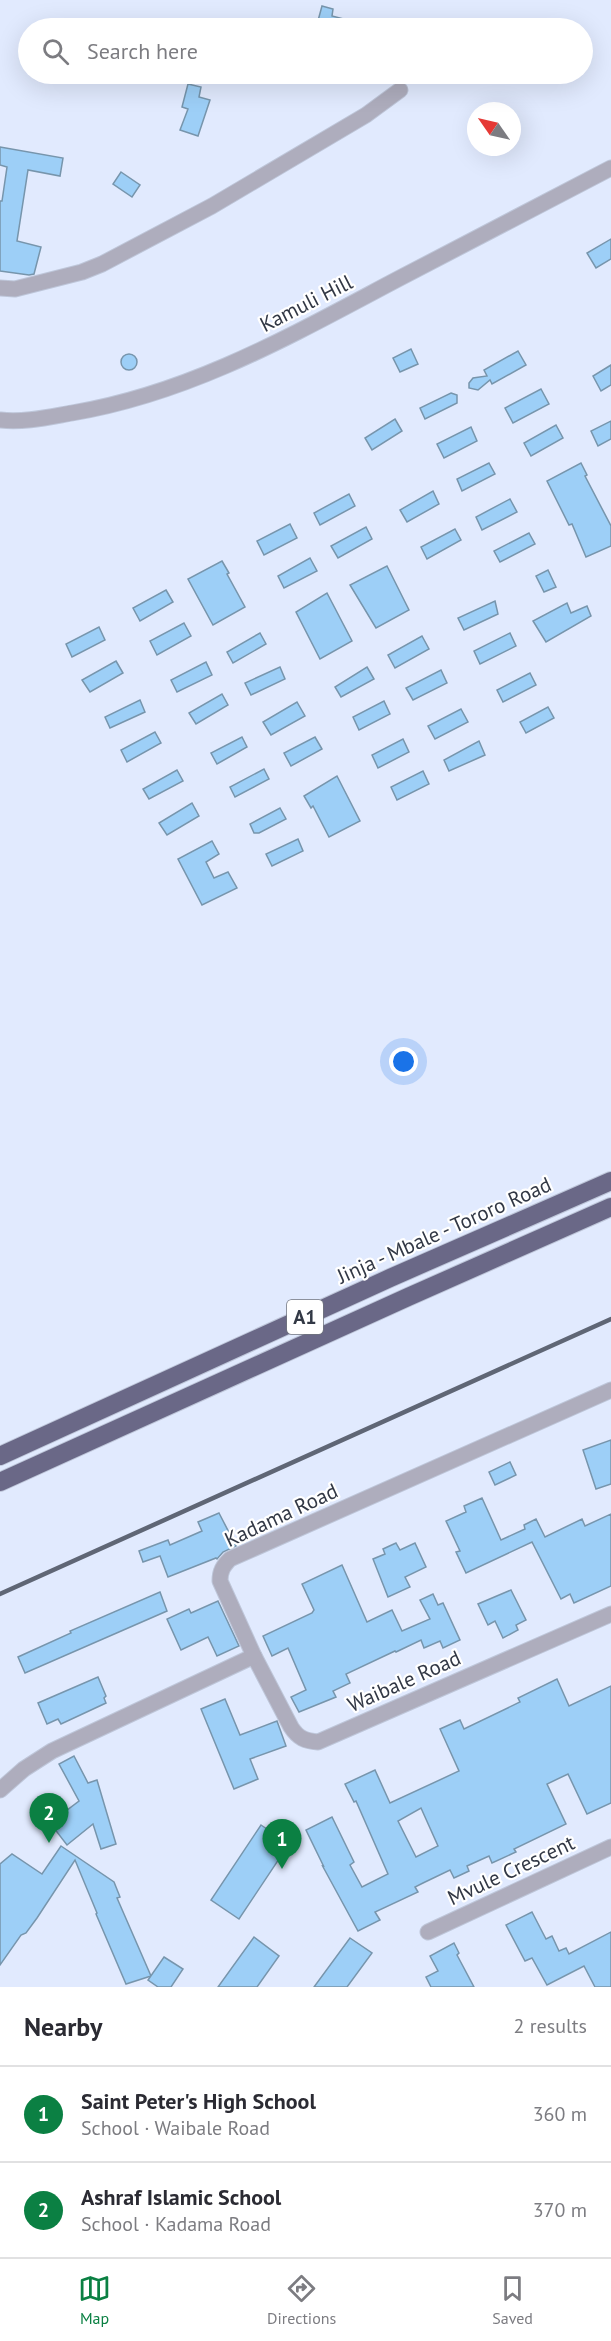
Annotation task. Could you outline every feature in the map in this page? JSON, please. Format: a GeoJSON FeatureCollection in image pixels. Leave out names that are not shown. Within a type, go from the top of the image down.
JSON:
{"type":"FeatureCollection","features":[{"type":"Feature","properties":{"kind":"highway","name":"Jinja - Mbale - Tororo Road"},"geometry":{"type":"LineString","coordinates":[[0,1456],[611,1180]]}},
{"type":"Feature","properties":{"kind":"highway","name":"A1"},"geometry":{"type":"LineString","coordinates":[[0,1482],[408,1297],[611,1208]]}},
{"type":"Feature","properties":{"kind":"street"},"geometry":{"type":"LineString","coordinates":[[0,288],[15,289],[82,272],[102,264],[222,200],[366,115],[400,90]]}},
{"type":"Feature","properties":{"kind":"street","name":"Kamuli Hill"},"geometry":{"type":"LineString","coordinates":[[0,420],[45,418],[108,407],[157,393],[221,369],[310,326],[611,168]]}},
{"type":"Feature","properties":{"kind":"street","name":"Kadama Road"},"geometry":{"type":"LineString","coordinates":[[254,1656],[220,1581],[221,1571],[230,1559],[611,1390]]}},
{"type":"Feature","properties":{"kind":"street","name":"Waibale Road"},"geometry":{"type":"LineString","coordinates":[[254,1656],[296,1734],[309,1742],[318,1742],[611,1614]]}},
{"type":"Feature","properties":{"kind":"street"},"geometry":{"type":"LineString","coordinates":[[0,1790],[24,1769],[52,1751],[254,1656]]}},
{"type":"Feature","properties":{"kind":"street","name":"Mvule Crescent"},"geometry":{"type":"LineString","coordinates":[[428,1932],[611,1847]]}},
{"type":"Feature","properties":{"kind":"building"},"geometry":{"type":"Polygon","coordinates":[[[322,6],[333,9],[332,16],[340,18],[319,18],[322,6]]]}},
{"type":"Feature","properties":{"kind":"building"},"geometry":{"type":"Polygon","coordinates":[[[188,84],[201,87],[199,97],[210,100],[198,136],[180,130],[188,109],[182,107],[188,84]]]}},
{"type":"Feature","properties":{"kind":"building"},"geometry":{"type":"Polygon","coordinates":[[[0,147],[63,158],[60,176],[28,170],[17,241],[41,247],[34,274],[0,271],[0,201],[2,201],[7,167],[0,165],[0,147]]]}},
{"type":"Feature","properties":{"kind":"building"},"geometry":{"type":"Polygon","coordinates":[[[121,172],[140,185],[132,197],[113,184],[121,172]]]}},
{"type":"Feature","properties":{"kind":"building"},"geometry":{"type":"Polygon","coordinates":[[[611,239],[611,259],[596,268],[587,253],[611,239]]]}},
{"type":"Feature","properties":{"kind":"building"},"geometry":{"type":"Polygon","coordinates":[[[411,349],[418,364],[400,372],[393,358],[411,349]]]}},
{"type":"Feature","properties":{"kind":"building"},"geometry":{"type":"Polygon","coordinates":[[[518,351],[526,365],[492,384],[490,380],[478,390],[469,388],[469,383],[473,378],[487,376],[484,370],[518,351]]]}},
{"type":"Feature","properties":{"kind":"building"},"geometry":{"type":"Polygon","coordinates":[[[129,354],[135,356],[137,362],[135,368],[129,370],[123,368],[121,362],[123,356],[129,354]]]}},
{"type":"Feature","properties":{"kind":"building"},"geometry":{"type":"Polygon","coordinates":[[[611,365],[611,385],[601,391],[593,376],[611,365]]]}},
{"type":"Feature","properties":{"kind":"building"},"geometry":{"type":"Polygon","coordinates":[[[541,389],[549,404],[513,423],[505,408],[541,389]]]}},
{"type":"Feature","properties":{"kind":"building"},"geometry":{"type":"Polygon","coordinates":[[[451,393],[457,395],[457,403],[425,419],[420,408],[451,393]]]}},
{"type":"Feature","properties":{"kind":"building"},"geometry":{"type":"Polygon","coordinates":[[[395,419],[402,431],[372,450],[365,438],[395,419]]]}},
{"type":"Feature","properties":{"kind":"building"},"geometry":{"type":"Polygon","coordinates":[[[611,421],[611,439],[598,446],[591,431],[611,421]]]}},
{"type":"Feature","properties":{"kind":"building"},"geometry":{"type":"Polygon","coordinates":[[[556,425],[563,438],[531,456],[524,443],[556,425]]]}},
{"type":"Feature","properties":{"kind":"building"},"geometry":{"type":"Polygon","coordinates":[[[471,427],[477,441],[444,458],[437,444],[471,427]]]}},
{"type":"Feature","properties":{"kind":"building"},"geometry":{"type":"Polygon","coordinates":[[[489,463],[495,474],[462,491],[457,479],[489,463]]]}},
{"type":"Feature","properties":{"kind":"building"},"geometry":{"type":"Polygon","coordinates":[[[581,463],[587,475],[585,476],[611,526],[611,546],[586,557],[572,524],[569,525],[547,481],[581,463]]]}},
{"type":"Feature","properties":{"kind":"building"},"geometry":{"type":"Polygon","coordinates":[[[433,491],[439,504],[407,522],[400,510],[433,491]]]}},
{"type":"Feature","properties":{"kind":"building"},"geometry":{"type":"Polygon","coordinates":[[[349,494],[355,506],[320,525],[314,513],[349,494]]]}},
{"type":"Feature","properties":{"kind":"building"},"geometry":{"type":"Polygon","coordinates":[[[510,499],[517,512],[482,530],[476,517],[510,499]]]}},
{"type":"Feature","properties":{"kind":"building"},"geometry":{"type":"Polygon","coordinates":[[[290,524],[297,538],[264,555],[257,541],[290,524]]]}},
{"type":"Feature","properties":{"kind":"building"},"geometry":{"type":"Polygon","coordinates":[[[366,527],[372,539],[338,558],[331,546],[366,527]]]}},
{"type":"Feature","properties":{"kind":"building"},"geometry":{"type":"Polygon","coordinates":[[[455,529],[461,540],[427,559],[421,547],[455,529]]]}},
{"type":"Feature","properties":{"kind":"building"},"geometry":{"type":"Polygon","coordinates":[[[529,533],[535,544],[500,562],[494,551],[529,533]]]}},
{"type":"Feature","properties":{"kind":"building"},"geometry":{"type":"Polygon","coordinates":[[[310,558],[317,571],[284,588],[278,576],[310,558]]]}},
{"type":"Feature","properties":{"kind":"building"},"geometry":{"type":"Polygon","coordinates":[[[222,561],[245,607],[213,625],[188,579],[222,561]]]}},
{"type":"Feature","properties":{"kind":"building"},"geometry":{"type":"Polygon","coordinates":[[[387,566],[409,610],[376,628],[350,585],[387,566]]]}},
{"type":"Feature","properties":{"kind":"building"},"geometry":{"type":"Polygon","coordinates":[[[548,570],[556,587],[544,592],[536,576],[548,570]]]}},
{"type":"Feature","properties":{"kind":"building"},"geometry":{"type":"Polygon","coordinates":[[[166,590],[173,602],[140,621],[133,608],[166,590]]]}},
{"type":"Feature","properties":{"kind":"building"},"geometry":{"type":"Polygon","coordinates":[[[327,593],[352,641],[320,659],[296,612],[327,593]]]}},
{"type":"Feature","properties":{"kind":"building"},"geometry":{"type":"Polygon","coordinates":[[[495,601],[498,614],[464,630],[458,618],[495,601]]]}},
{"type":"Feature","properties":{"kind":"building"},"geometry":{"type":"Polygon","coordinates":[[[567,603],[571,613],[587,606],[591,616],[546,642],[533,621],[567,603]]]}},
{"type":"Feature","properties":{"kind":"building"},"geometry":{"type":"Polygon","coordinates":[[[184,623],[191,636],[157,655],[150,641],[184,623]]]}},
{"type":"Feature","properties":{"kind":"building"},"geometry":{"type":"Polygon","coordinates":[[[99,627],[105,640],[72,657],[66,644],[99,627]]]}},
{"type":"Feature","properties":{"kind":"building"},"geometry":{"type":"Polygon","coordinates":[[[260,633],[266,644],[233,663],[227,652],[260,633]]]}},
{"type":"Feature","properties":{"kind":"building"},"geometry":{"type":"Polygon","coordinates":[[[510,633],[516,646],[480,664],[474,651],[510,633]]]}},
{"type":"Feature","properties":{"kind":"building"},"geometry":{"type":"Polygon","coordinates":[[[422,636],[429,649],[395,668],[388,655],[422,636]]]}},
{"type":"Feature","properties":{"kind":"building"},"geometry":{"type":"Polygon","coordinates":[[[116,661],[123,673],[90,692],[82,680],[116,661]]]}},
{"type":"Feature","properties":{"kind":"building"},"geometry":{"type":"Polygon","coordinates":[[[206,662],[212,675],[177,692],[171,680],[206,662]]]}},
{"type":"Feature","properties":{"kind":"building"},"geometry":{"type":"Polygon","coordinates":[[[280,667],[285,679],[251,695],[245,683],[280,667]]]}},
{"type":"Feature","properties":{"kind":"building"},"geometry":{"type":"Polygon","coordinates":[[[367,667],[374,679],[341,697],[335,687],[367,667]]]}},
{"type":"Feature","properties":{"kind":"building"},"geometry":{"type":"Polygon","coordinates":[[[441,670],[447,683],[413,700],[406,688],[441,670]]]}},
{"type":"Feature","properties":{"kind":"building"},"geometry":{"type":"Polygon","coordinates":[[[530,673],[536,685],[503,702],[497,690],[530,673]]]}},
{"type":"Feature","properties":{"kind":"building"},"geometry":{"type":"Polygon","coordinates":[[[222,694],[228,705],[196,724],[189,713],[222,694]]]}},
{"type":"Feature","properties":{"kind":"building"},"geometry":{"type":"Polygon","coordinates":[[[140,700],[145,712],[110,728],[105,717],[140,700]]]}},
{"type":"Feature","properties":{"kind":"building"},"geometry":{"type":"Polygon","coordinates":[[[384,701],[390,714],[359,730],[353,717],[384,701]]]}},
{"type":"Feature","properties":{"kind":"building"},"geometry":{"type":"Polygon","coordinates":[[[297,702],[305,716],[271,735],[263,722],[297,702]]]}},
{"type":"Feature","properties":{"kind":"building"},"geometry":{"type":"Polygon","coordinates":[[[548,707],[554,718],[526,733],[520,722],[548,707]]]}},
{"type":"Feature","properties":{"kind":"building"},"geometry":{"type":"Polygon","coordinates":[[[461,709],[468,722],[435,739],[428,726],[461,709]]]}},
{"type":"Feature","properties":{"kind":"building"},"geometry":{"type":"Polygon","coordinates":[[[155,732],[161,743],[127,762],[121,750],[155,732]]]}},
{"type":"Feature","properties":{"kind":"building"},"geometry":{"type":"Polygon","coordinates":[[[242,737],[247,747],[217,764],[211,753],[242,737]]]}},
{"type":"Feature","properties":{"kind":"building"},"geometry":{"type":"Polygon","coordinates":[[[315,737],[322,749],[291,766],[284,753],[315,737]]]}},
{"type":"Feature","properties":{"kind":"building"},"geometry":{"type":"Polygon","coordinates":[[[403,739],[409,752],[378,768],[372,755],[403,739]]]}},
{"type":"Feature","properties":{"kind":"building"},"geometry":{"type":"Polygon","coordinates":[[[479,741],[485,755],[449,771],[444,760],[479,741]]]}},
{"type":"Feature","properties":{"kind":"building"},"geometry":{"type":"Polygon","coordinates":[[[264,769],[269,779],[235,797],[230,787],[264,769]]]}},
{"type":"Feature","properties":{"kind":"building"},"geometry":{"type":"Polygon","coordinates":[[[177,770],[183,781],[149,799],[143,789],[177,770]]]}},
{"type":"Feature","properties":{"kind":"building"},"geometry":{"type":"Polygon","coordinates":[[[423,771],[429,784],[397,800],[391,787],[423,771]]]}},
{"type":"Feature","properties":{"kind":"building"},"geometry":{"type":"Polygon","coordinates":[[[337,776],[360,821],[329,837],[313,806],[311,808],[304,796],[337,776]]]}},
{"type":"Feature","properties":{"kind":"building"},"geometry":{"type":"Polygon","coordinates":[[[192,803],[199,816],[167,835],[159,823],[192,803]]]}},
{"type":"Feature","properties":{"kind":"building"},"geometry":{"type":"Polygon","coordinates":[[[280,808],[286,819],[259,833],[254,833],[250,824],[280,808]]]}},
{"type":"Feature","properties":{"kind":"building"},"geometry":{"type":"Polygon","coordinates":[[[298,839],[303,851],[272,866],[266,854],[298,839]]]}},
{"type":"Feature","properties":{"kind":"building"},"geometry":{"type":"Polygon","coordinates":[[[212,841],[219,854],[206,862],[214,878],[228,872],[237,888],[202,905],[178,859],[212,841]]]}},
{"type":"Feature","properties":{"kind":"building"},"geometry":{"type":"Polygon","coordinates":[[[611,1440],[611,1484],[596,1489],[583,1450],[611,1440]]]}},
{"type":"Feature","properties":{"kind":"building"},"geometry":{"type":"Polygon","coordinates":[[[510,1462],[516,1475],[495,1485],[489,1472],[510,1462]]]}},
{"type":"Feature","properties":{"kind":"building"},"geometry":{"type":"Polygon","coordinates":[[[482,1498],[501,1540],[525,1529],[524,1525],[536,1519],[545,1537],[582,1519],[585,1526],[611,1514],[611,1586],[574,1603],[570,1594],[561,1599],[532,1542],[466,1573],[456,1552],[460,1551],[446,1521],[466,1512],[464,1506],[482,1498]]]}},
{"type":"Feature","properties":{"kind":"building"},"geometry":{"type":"Polygon","coordinates":[[[219,1513],[236,1546],[223,1552],[217,1559],[168,1577],[160,1556],[143,1562],[139,1551],[168,1540],[170,1545],[202,1531],[198,1522],[219,1513]]]}},
{"type":"Feature","properties":{"kind":"building"},"geometry":{"type":"Polygon","coordinates":[[[396,1543],[400,1550],[415,1543],[426,1567],[405,1577],[410,1587],[388,1597],[373,1559],[385,1554],[383,1549],[396,1543]]]}},
{"type":"Feature","properties":{"kind":"building"},"geometry":{"type":"Polygon","coordinates":[[[342,1565],[367,1622],[392,1610],[402,1631],[430,1619],[420,1600],[433,1594],[438,1605],[443,1603],[460,1640],[443,1648],[440,1641],[424,1648],[421,1640],[395,1651],[346,1674],[350,1683],[333,1691],[336,1697],[299,1712],[291,1697],[306,1690],[288,1648],[272,1656],[263,1636],[312,1613],[314,1610],[302,1584],[342,1565]]]}},
{"type":"Feature","properties":{"kind":"building"},"geometry":{"type":"Polygon","coordinates":[[[511,1590],[526,1620],[516,1625],[518,1630],[503,1638],[495,1621],[488,1625],[478,1604],[511,1590]]]}},
{"type":"Feature","properties":{"kind":"building"},"geometry":{"type":"Polygon","coordinates":[[[160,1592],[167,1611],[25,1673],[18,1657],[71,1633],[70,1631],[160,1592]]]}},
{"type":"Feature","properties":{"kind":"building"},"geometry":{"type":"Polygon","coordinates":[[[218,1601],[239,1646],[217,1656],[208,1637],[181,1650],[167,1619],[189,1609],[191,1613],[218,1601]]]}},
{"type":"Feature","properties":{"kind":"building"},"geometry":{"type":"Polygon","coordinates":[[[98,1677],[106,1696],[104,1698],[106,1703],[61,1724],[58,1719],[47,1724],[38,1703],[98,1677]]]}},
{"type":"Feature","properties":{"kind":"building"},"geometry":{"type":"Polygon","coordinates":[[[557,1679],[569,1706],[611,1686],[611,1803],[587,1814],[568,1774],[547,1784],[566,1824],[514,1849],[516,1852],[492,1863],[489,1856],[467,1866],[469,1871],[454,1878],[450,1870],[415,1887],[418,1892],[375,1912],[380,1920],[358,1931],[306,1830],[332,1817],[354,1862],[350,1865],[362,1887],[388,1874],[356,1801],[354,1802],[345,1784],[375,1770],[390,1803],[459,1771],[440,1729],[460,1720],[464,1729],[520,1702],[518,1698],[557,1679]],[[421,1808],[398,1821],[416,1857],[438,1846],[421,1808]]]}},
{"type":"Feature","properties":{"kind":"building"},"geometry":{"type":"Polygon","coordinates":[[[225,1699],[240,1735],[277,1721],[286,1746],[250,1759],[258,1779],[234,1789],[201,1709],[225,1699]]]}},
{"type":"Feature","properties":{"kind":"building"},"geometry":{"type":"Polygon","coordinates":[[[74,1756],[88,1783],[97,1780],[116,1844],[101,1849],[93,1824],[67,1845],[50,1823],[79,1801],[59,1764],[74,1756]]]}},
{"type":"Feature","properties":{"kind":"building"},"geometry":{"type":"Polygon","coordinates":[[[261,1825],[289,1844],[239,1919],[211,1900],[261,1825]]]}},
{"type":"Feature","properties":{"kind":"building"},"geometry":{"type":"Polygon","coordinates":[[[61,1846],[114,1882],[120,1897],[117,1898],[151,1976],[126,1984],[75,1860],[37,1918],[26,1933],[21,1935],[0,1965],[0,1864],[12,1854],[42,1874],[61,1846]]]}},
{"type":"Feature","properties":{"kind":"building"},"geometry":{"type":"Polygon","coordinates":[[[532,1912],[546,1939],[552,1936],[559,1951],[566,1948],[569,1954],[611,1932],[611,1987],[595,1987],[584,1966],[547,1985],[532,1958],[525,1961],[506,1925],[532,1912]]]}},
{"type":"Feature","properties":{"kind":"building"},"geometry":{"type":"Polygon","coordinates":[[[254,1937],[279,1956],[257,1987],[218,1987],[254,1937]]]}},
{"type":"Feature","properties":{"kind":"building"},"geometry":{"type":"Polygon","coordinates":[[[350,1938],[372,1953],[347,1987],[314,1987],[350,1938]]]}},
{"type":"Feature","properties":{"kind":"building"},"geometry":{"type":"Polygon","coordinates":[[[454,1943],[459,1953],[457,1955],[474,1987],[431,1987],[426,1977],[438,1971],[430,1956],[454,1943]]]}},
{"type":"Feature","properties":{"kind":"building"},"geometry":{"type":"Polygon","coordinates":[[[164,1957],[183,1969],[171,1987],[158,1987],[148,1980],[164,1957]]]}},
{"type":"Feature","properties":{"kind":"railway"},"geometry":{"type":"LineString","coordinates":[[0,1594],[611,1319]]}},
{"type":"Feature","properties":{"kind":"place","name":"Ashraf Islamic School"},"geometry":{"type":"Point","coordinates":[49,1843]}},
{"type":"Feature","properties":{"kind":"place","name":"Saint Peter's High School"},"geometry":{"type":"Point","coordinates":[282,1869]}}]}
